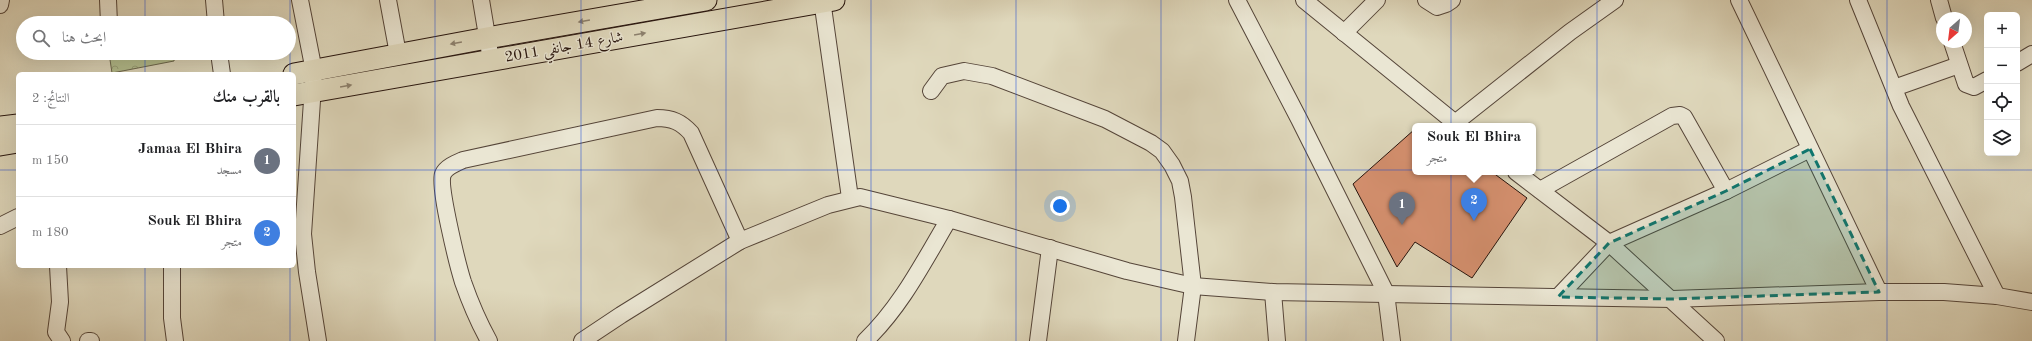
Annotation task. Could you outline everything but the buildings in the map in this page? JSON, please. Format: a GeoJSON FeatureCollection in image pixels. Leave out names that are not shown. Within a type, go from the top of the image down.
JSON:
{"type":"FeatureCollection","features":[{"type":"Feature","properties":{"kind":"main road","name":"شارع 14 جانفي 2011"},"geometry":{"type":"LineString","coordinates":[[304,73],[398,54],[706,0]]}},
{"type":"Feature","properties":{"kind":"main road","name":"شارع 14 جانفي 2011"},"geometry":{"type":"LineString","coordinates":[[304,93],[826,1]]}},
{"type":"Feature","properties":{"kind":"main road"},"geometry":{"type":"LineString","coordinates":[[0,127],[16,124]]}},
{"type":"Feature","properties":{"kind":"main road"},"geometry":{"type":"LineString","coordinates":[[0,145],[16,142]]}},
{"type":"Feature","properties":{"kind":"street"},"geometry":{"type":"LineString","coordinates":[[0,5],[1,0]]}},
{"type":"Feature","properties":{"kind":"street"},"geometry":{"type":"LineString","coordinates":[[108,0],[109,16]]}},
{"type":"Feature","properties":{"kind":"street"},"geometry":{"type":"LineString","coordinates":[[214,0],[215,16]]}},
{"type":"Feature","properties":{"kind":"street"},"geometry":{"type":"LineString","coordinates":[[300,0],[304,73],[303,234],[307,272],[318,341]]}},
{"type":"Feature","properties":{"kind":"street"},"geometry":{"type":"LineString","coordinates":[[388,0],[398,54]]}},
{"type":"Feature","properties":{"kind":"street"},"geometry":{"type":"LineString","coordinates":[[481,0],[492,60]]}},
{"type":"Feature","properties":{"kind":"street"},"geometry":{"type":"LineString","coordinates":[[1237,0],[1299,119],[1386,293],[1392,341]]}},
{"type":"Feature","properties":{"kind":"street"},"geometry":{"type":"LineString","coordinates":[[1304,0],[1456,123]]}},
{"type":"Feature","properties":{"kind":"street"},"geometry":{"type":"LineString","coordinates":[[1344,33],[1377,0]]}},
{"type":"Feature","properties":{"kind":"street"},"geometry":{"type":"LineString","coordinates":[[1426,0],[1437,7],[1452,0]]}},
{"type":"Feature","properties":{"kind":"street"},"geometry":{"type":"LineString","coordinates":[[1458,123],[1570,32],[1615,0]]}},
{"type":"Feature","properties":{"kind":"street"},"geometry":{"type":"LineString","coordinates":[[1739,0],[1879,292]]}},
{"type":"Feature","properties":{"kind":"street"},"geometry":{"type":"LineString","coordinates":[[1858,0],[1901,106],[1997,296]]}},
{"type":"Feature","properties":{"kind":"street"},"geometry":{"type":"LineString","coordinates":[[1939,0],[1942,12]]}},
{"type":"Feature","properties":{"kind":"street"},"geometry":{"type":"LineString","coordinates":[[826,1],[850,198]]}},
{"type":"Feature","properties":{"kind":"street"},"geometry":{"type":"LineString","coordinates":[[1954,48],[1966,84],[1970,87],[1978,86],[1984,82]]}},
{"type":"Feature","properties":{"kind":"street"},"geometry":{"type":"LineString","coordinates":[[2020,61],[2032,54]]}},
{"type":"Feature","properties":{"kind":"street"},"geometry":{"type":"LineString","coordinates":[[220,60],[222,72]]}},
{"type":"Feature","properties":{"kind":"street"},"geometry":{"type":"LineString","coordinates":[[1894,88],[1959,65]]}},
{"type":"Feature","properties":{"kind":"street"},"geometry":{"type":"LineString","coordinates":[[931,91],[942,76],[964,71],[987,74],[1105,119],[1151,143],[1162,151],[1172,165],[1180,181],[1194,286],[1186,341]]}},
{"type":"Feature","properties":{"kind":"street"},"geometry":{"type":"LineString","coordinates":[[1540,190],[1672,116],[1680,115],[1684,117],[1726,191]]}},
{"type":"Feature","properties":{"kind":"street"},"geometry":{"type":"LineString","coordinates":[[488,341],[463,282],[442,184],[443,174],[451,165],[462,160],[657,118],[669,118],[683,124],[691,133],[740,240]]}},
{"type":"Feature","properties":{"kind":"street"},"geometry":{"type":"LineString","coordinates":[[1558,297],[1610,243],[1726,191],[1810,149]]}},
{"type":"Feature","properties":{"kind":"street"},"geometry":{"type":"LineString","coordinates":[[1520,175],[1610,243],[1716,341]]}},
{"type":"Feature","properties":{"kind":"street"},"geometry":{"type":"LineString","coordinates":[[582,341],[740,240],[828,205],[850,198],[871,200],[949,219],[1127,271],[1194,286],[1273,292],[1672,299],[1879,292],[1944,292],[1997,296],[2032,302]]}},
{"type":"Feature","properties":{"kind":"street"},"geometry":{"type":"LineString","coordinates":[[0,226],[16,217]]}},
{"type":"Feature","properties":{"kind":"street"},"geometry":{"type":"LineString","coordinates":[[865,341],[883,324],[949,219]]}},
{"type":"Feature","properties":{"kind":"street"},"geometry":{"type":"LineString","coordinates":[[1038,341],[1050,248]]}},
{"type":"Feature","properties":{"kind":"street"},"geometry":{"type":"LineString","coordinates":[[58,268],[60,302],[56,332],[62,341]]}},
{"type":"Feature","properties":{"kind":"street"},"geometry":{"type":"LineString","coordinates":[[172,268],[172,318],[175,341]]}},
{"type":"Feature","properties":{"kind":"street"},"geometry":{"type":"LineString","coordinates":[[1273,292],[1277,341]]}},
{"type":"Feature","properties":{"kind":"highlighted area"},"geometry":{"type":"Polygon","coordinates":[[[1810,149],[1879,292],[1672,299],[1558,297],[1609,243],[1726,191],[1810,149]]]}},
{"type":"Feature","properties":{"kind":"green space"},"geometry":{"type":"Polygon","coordinates":[[[110,60],[174,60],[117,72],[112,72],[110,60]]]}},
{"type":"Feature","properties":{"kind":"place","name":"Souk El Bhira"},"geometry":{"type":"Point","coordinates":[1474,221]}},
{"type":"Feature","properties":{"kind":"place","name":"Jamaa El Bhira"},"geometry":{"type":"Point","coordinates":[1402,225]}}]}
